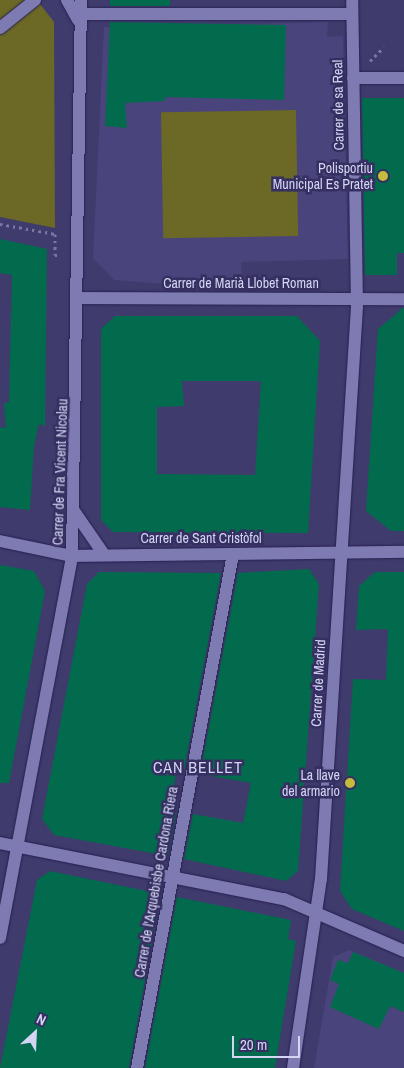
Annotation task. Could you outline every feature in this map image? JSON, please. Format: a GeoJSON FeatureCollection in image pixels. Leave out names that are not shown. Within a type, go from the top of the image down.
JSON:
{"type":"FeatureCollection","features":[{"type":"Feature","properties":{"kind":"street"},"geometry":{"type":"LineString","coordinates":[[0,28],[35,0]]}},
{"type":"Feature","properties":{"kind":"street"},"geometry":{"type":"LineString","coordinates":[[67,0],[79,18],[352,14]]}},
{"type":"Feature","properties":{"kind":"street","name":"Carrer de Fra Vicent Nicolau"},"geometry":{"type":"LineString","coordinates":[[0,938],[72,556],[79,298],[79,18],[81,0]]}},
{"type":"Feature","properties":{"kind":"street","name":"Carrer de sa Real"},"geometry":{"type":"LineString","coordinates":[[352,0],[357,299]]}},
{"type":"Feature","properties":{"kind":"street"},"geometry":{"type":"LineString","coordinates":[[353,78],[404,78]]}},
{"type":"Feature","properties":{"kind":"street","name":"Carrer de Marià Llobet Roman"},"geometry":{"type":"LineString","coordinates":[[79,298],[404,299]]}},
{"type":"Feature","properties":{"kind":"street","name":"Carrer de Madrid"},"geometry":{"type":"LineString","coordinates":[[293,1068],[317,913],[357,299]]}},
{"type":"Feature","properties":{"kind":"street"},"geometry":{"type":"LineString","coordinates":[[74,510],[103,553]]}},
{"type":"Feature","properties":{"kind":"street","name":"Carrer de Sant Cristòfol"},"geometry":{"type":"LineString","coordinates":[[0,541],[72,556],[103,553],[404,552]]}},
{"type":"Feature","properties":{"kind":"street","name":"Carrer de l'Arquebisbe Cardona Riera"},"geometry":{"type":"LineString","coordinates":[[136,1068],[233,554]]}},
{"type":"Feature","properties":{"kind":"street"},"geometry":{"type":"LineString","coordinates":[[0,843],[284,899],[404,951]]}},
{"type":"Feature","properties":{"kind":"path"},"geometry":{"type":"LineString","coordinates":[[0,224],[55,234],[55,254],[79,256]]}},
{"type":"Feature","properties":{"kind":"shaded area"},"geometry":{"type":"Polygon","coordinates":[[[0,0],[37,0],[54,22],[55,228],[0,217],[0,0]]]}},
{"type":"Feature","properties":{"kind":"shaded area"},"geometry":{"type":"Polygon","coordinates":[[[328,22],[327,37],[343,36],[348,259],[241,262],[243,290],[114,280],[93,258],[104,27],[328,22]]]}},
{"type":"Feature","properties":{"kind":"shaded area"},"geometry":{"type":"Polygon","coordinates":[[[296,110],[298,236],[163,238],[161,112],[296,110]]]}},
{"type":"Feature","properties":{"kind":"shaded area"},"geometry":{"type":"Polygon","coordinates":[[[349,950],[404,973],[404,1068],[314,1068],[333,957],[349,950]]]}},
{"type":"Feature","properties":{"kind":"building"},"geometry":{"type":"Polygon","coordinates":[[[110,0],[170,0],[170,6],[110,6],[110,0]]]}},
{"type":"Feature","properties":{"kind":"building"},"geometry":{"type":"Polygon","coordinates":[[[110,22],[286,25],[284,100],[165,97],[165,101],[125,103],[127,128],[105,126],[110,22]]]}},
{"type":"Feature","properties":{"kind":"building","name":"Polisportiu Municipal Es Pratet"},"geometry":{"type":"Polygon","coordinates":[[[362,98],[404,98],[404,253],[397,253],[397,275],[365,275],[362,98]]]}},
{"type":"Feature","properties":{"kind":"building"},"geometry":{"type":"Polygon","coordinates":[[[0,239],[47,249],[45,426],[39,424],[34,446],[30,510],[0,507],[0,427],[6,428],[4,403],[9,403],[12,275],[0,273],[0,239]]]}},
{"type":"Feature","properties":{"kind":"building"},"geometry":{"type":"Polygon","coordinates":[[[404,307],[404,531],[391,531],[366,511],[378,329],[404,307]]]}},
{"type":"Feature","properties":{"kind":"building"},"geometry":{"type":"Polygon","coordinates":[[[115,316],[297,316],[320,341],[308,533],[113,532],[101,520],[101,329],[115,316]],[[182,381],[184,406],[157,407],[157,474],[255,475],[261,381],[182,381]]]}},
{"type":"Feature","properties":{"kind":"building"},"geometry":{"type":"Polygon","coordinates":[[[0,565],[34,571],[45,591],[9,783],[0,783],[0,565]]]}},
{"type":"Feature","properties":{"kind":"building"},"geometry":{"type":"Polygon","coordinates":[[[309,569],[319,584],[298,871],[286,881],[184,859],[193,814],[243,823],[251,783],[200,774],[238,573],[309,569]]]}},
{"type":"Feature","properties":{"kind":"building"},"geometry":{"type":"Polygon","coordinates":[[[99,572],[221,573],[184,771],[177,770],[169,810],[177,811],[168,856],[54,835],[42,819],[87,584],[99,572]]]}},
{"type":"Feature","properties":{"kind":"building"},"geometry":{"type":"Polygon","coordinates":[[[375,572],[404,572],[404,931],[352,909],[340,891],[353,679],[386,680],[388,629],[356,630],[359,586],[375,572]]]}},
{"type":"Feature","properties":{"kind":"building"},"geometry":{"type":"Polygon","coordinates":[[[50,871],[161,894],[129,1068],[0,1068],[37,880],[50,871]]]}},
{"type":"Feature","properties":{"kind":"building"},"geometry":{"type":"Polygon","coordinates":[[[177,897],[291,920],[288,939],[296,941],[275,1068],[145,1068],[177,897]]]}},
{"type":"Feature","properties":{"kind":"building"},"geometry":{"type":"Polygon","coordinates":[[[353,952],[404,973],[404,1012],[390,1006],[379,1029],[330,1007],[339,984],[330,980],[338,960],[348,963],[353,952]]]}},
{"type":"Feature","properties":{"kind":"place","name":"Polisportiu Municipal Es Pratet"},"geometry":{"type":"Point","coordinates":[383,176]}},
{"type":"Feature","properties":{"kind":"place","name":"La llave del armario"},"geometry":{"type":"Point","coordinates":[350,783]}},
{"type":"Feature","properties":{"kind":"district","name":"CAN BELLET"},"geometry":{"type":"Point","coordinates":[198,767]}}]}
